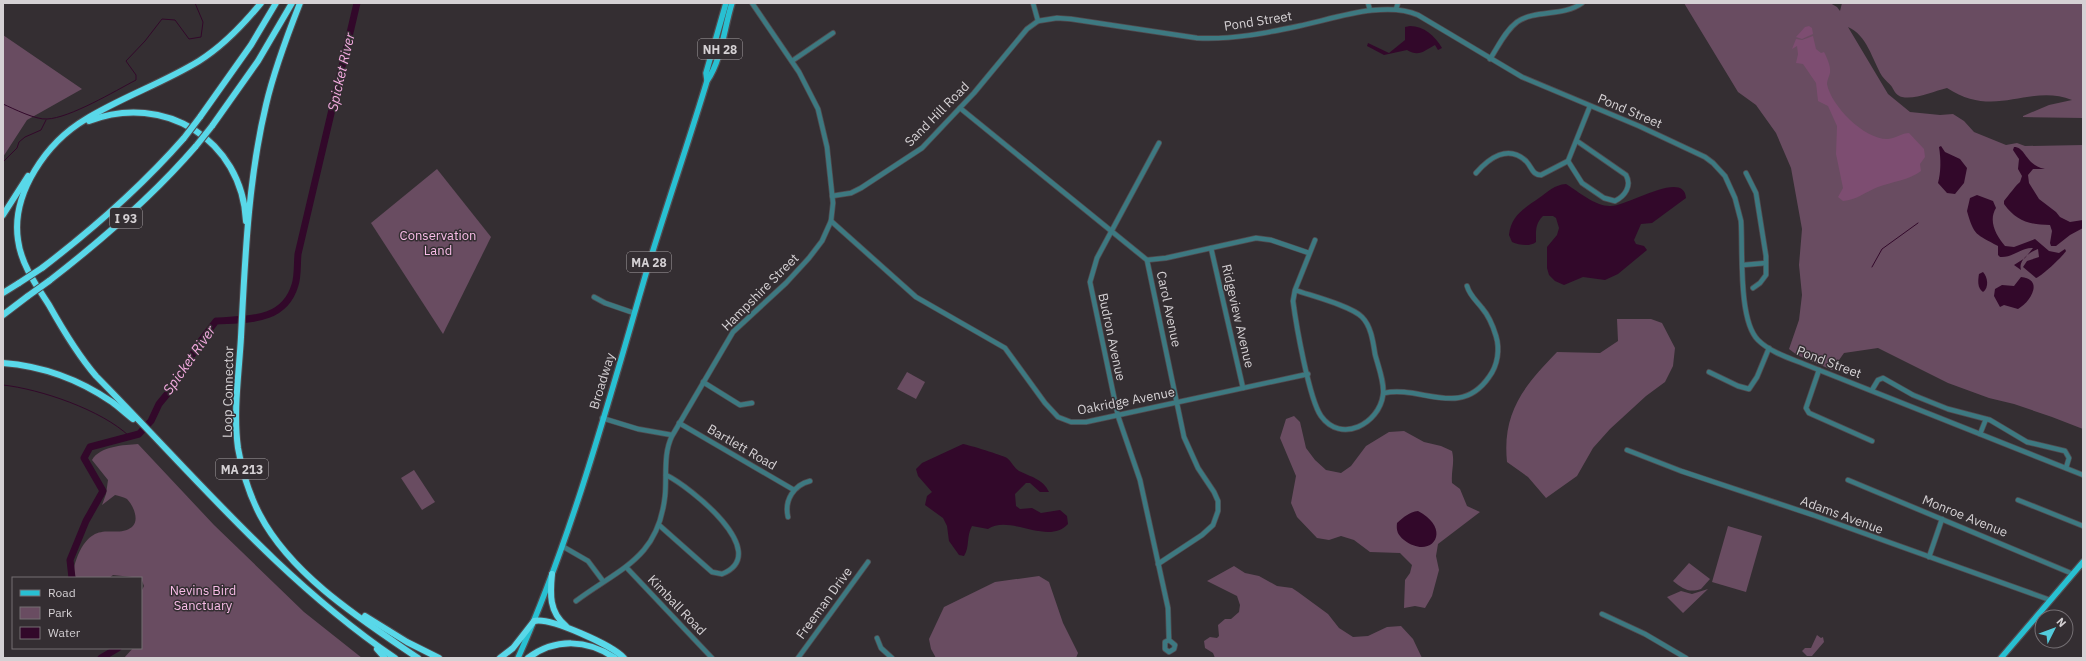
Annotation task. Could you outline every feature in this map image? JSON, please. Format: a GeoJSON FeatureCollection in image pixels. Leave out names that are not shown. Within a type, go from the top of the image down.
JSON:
{"type":"FeatureCollection","features":[{"type":"Feature","properties":{"kind":"highway"},"geometry":{"type":"LineString","coordinates":[[3,215],[39,162],[56,143],[73,129],[94,114],[200,60],[228,39],[261,3]]}},
{"type":"Feature","properties":{"kind":"highway","name":"I 93"},"geometry":{"type":"LineString","coordinates":[[3,293],[42,268],[105,217],[144,181],[184,138],[200,117],[251,45],[276,3]]}},
{"type":"Feature","properties":{"kind":"highway","name":"I 93"},"geometry":{"type":"LineString","coordinates":[[3,310],[28,296],[49,281],[121,222],[161,184],[212,126],[258,61],[292,3]]}},
{"type":"Feature","properties":{"kind":"highway"},"geometry":{"type":"LineString","coordinates":[[247,242],[255,166],[263,119],[276,68],[300,3]]}},
{"type":"Feature","properties":{"kind":"highway"},"geometry":{"type":"LineString","coordinates":[[73,129],[102,116],[136,112],[165,116],[196,130],[218,150],[235,176],[245,206],[247,242]]}},
{"type":"Feature","properties":{"kind":"highway"},"geometry":{"type":"LineString","coordinates":[[39,162],[27,186],[18,219],[18,239],[22,259],[78,353],[96,376],[141,424]]}},
{"type":"Feature","properties":{"kind":"highway","name":"Loop Connector"},"geometry":{"type":"LineString","coordinates":[[247,242],[236,425],[244,474],[253,501],[270,533],[290,557],[327,591],[418,658]]}},
{"type":"Feature","properties":{"kind":"highway"},"geometry":{"type":"LineString","coordinates":[[3,289],[19,282]]}},
{"type":"Feature","properties":{"kind":"highway"},"geometry":{"type":"LineString","coordinates":[[3,315],[28,296]]}},
{"type":"Feature","properties":{"kind":"highway"},"geometry":{"type":"LineString","coordinates":[[3,363],[46,370],[77,383],[110,401],[141,424]]}},
{"type":"Feature","properties":{"kind":"highway","name":"MA 213"},"geometry":{"type":"LineString","coordinates":[[141,424],[247,534],[319,601],[395,658]]}},
{"type":"Feature","properties":{"kind":"highway"},"geometry":{"type":"LineString","coordinates":[[552,574],[550,594],[555,612],[564,624],[576,633]]}},
{"type":"Feature","properties":{"kind":"highway"},"geometry":{"type":"LineString","coordinates":[[327,591],[402,639],[439,658]]}},
{"type":"Feature","properties":{"kind":"highway"},"geometry":{"type":"LineString","coordinates":[[500,658],[513,648],[534,621],[550,622],[610,648],[624,658]]}},
{"type":"Feature","properties":{"kind":"highway"},"geometry":{"type":"LineString","coordinates":[[360,633],[385,658]]}},
{"type":"Feature","properties":{"kind":"highway"},"geometry":{"type":"LineString","coordinates":[[528,658],[545,647],[566,643],[588,646],[615,658]]}},
{"type":"Feature","properties":{"kind":"main road","name":"NH 28"},"geometry":{"type":"LineString","coordinates":[[707,81],[706,72],[726,3]]}},
{"type":"Feature","properties":{"kind":"main road","name":"NH 28"},"geometry":{"type":"LineString","coordinates":[[699,107],[707,81],[712,74],[716,62],[732,3]]}},
{"type":"Feature","properties":{"kind":"main road","name":"Broadway"},"geometry":{"type":"LineString","coordinates":[[518,658],[534,621],[562,546],[699,107]]}},
{"type":"Feature","properties":{"kind":"main road"},"geometry":{"type":"LineString","coordinates":[[2002,658],[2083,562]]}},
{"type":"Feature","properties":{"kind":"street","name":"Hampshire Street"},"geometry":{"type":"LineString","coordinates":[[576,601],[641,556],[651,542],[659,525],[666,475],[666,447],[672,435],[732,332],[786,282],[809,258],[822,241],[831,221],[832,196],[822,123],[809,89],[792,61],[752,3]]}},
{"type":"Feature","properties":{"kind":"street"},"geometry":{"type":"LineString","coordinates":[[1033,3],[1038,20]]}},
{"type":"Feature","properties":{"kind":"street"},"geometry":{"type":"LineString","coordinates":[[1368,3],[1370,10]]}},
{"type":"Feature","properties":{"kind":"street"},"geometry":{"type":"LineString","coordinates":[[1396,10],[1398,3]]}},
{"type":"Feature","properties":{"kind":"street"},"geometry":{"type":"LineString","coordinates":[[1490,59],[1509,29],[1518,22],[1528,17],[1569,10],[1582,3]]}},
{"type":"Feature","properties":{"kind":"street","name":"Pond Street"},"geometry":{"type":"LineString","coordinates":[[1038,20],[1057,18],[1071,19],[1197,38],[1216,39],[1286,28],[1370,10],[1396,10],[1418,16],[1490,59],[1535,83],[1639,126],[1696,152],[1720,169],[1730,186],[1738,207],[1741,221],[1745,302],[1749,326],[1757,339],[1769,348],[1819,370],[2083,475]]}},
{"type":"Feature","properties":{"kind":"street","name":"Sand Hill Road"},"geometry":{"type":"LineString","coordinates":[[832,196],[858,190],[914,154],[933,138],[1022,34],[1038,20]]}},
{"type":"Feature","properties":{"kind":"street"},"geometry":{"type":"LineString","coordinates":[[792,61],[833,33]]}},
{"type":"Feature","properties":{"kind":"street"},"geometry":{"type":"LineString","coordinates":[[1476,173],[1488,161],[1504,153],[1514,154],[1521,157],[1527,162],[1533,173],[1538,175],[1541,175],[1568,161],[1590,106]]}},
{"type":"Feature","properties":{"kind":"street","name":"Carol Avenue"},"geometry":{"type":"LineString","coordinates":[[960,108],[1147,260],[1186,443],[1198,468],[1214,492],[1218,501],[1216,521],[1206,532],[1158,564]]}},
{"type":"Feature","properties":{"kind":"street"},"geometry":{"type":"LineString","coordinates":[[1568,161],[1582,183],[1604,198],[1615,201],[1622,198],[1629,186],[1629,181],[1626,175],[1577,141]]}},
{"type":"Feature","properties":{"kind":"street","name":"Budron Avenue"},"geometry":{"type":"LineString","coordinates":[[1159,143],[1097,258],[1090,282],[1118,416],[1140,480],[1169,614],[1170,640]]}},
{"type":"Feature","properties":{"kind":"street"},"geometry":{"type":"LineString","coordinates":[[1746,173],[1756,193],[1766,263],[1764,278],[1753,288]]}},
{"type":"Feature","properties":{"kind":"street","name":"Oakridge Avenue"},"geometry":{"type":"LineString","coordinates":[[831,221],[916,298],[1004,348],[1045,403],[1058,417],[1071,422],[1081,423],[1118,416],[1308,374]]}},
{"type":"Feature","properties":{"kind":"street"},"geometry":{"type":"LineString","coordinates":[[1147,260],[1261,238],[1310,253]]}},
{"type":"Feature","properties":{"kind":"street"},"geometry":{"type":"LineString","coordinates":[[1295,290],[1356,312],[1366,321],[1370,329],[1384,393],[1381,406],[1373,419],[1360,427],[1341,429],[1328,422],[1318,411],[1308,374],[1293,301],[1295,290],[1315,240]]}},
{"type":"Feature","properties":{"kind":"street","name":"Ridgeview Avenue"},"geometry":{"type":"LineString","coordinates":[[1211,248],[1243,388]]}},
{"type":"Feature","properties":{"kind":"street"},"geometry":{"type":"LineString","coordinates":[[1743,265],[1766,263]]}},
{"type":"Feature","properties":{"kind":"street"},"geometry":{"type":"LineString","coordinates":[[1384,393],[1399,391],[1451,399],[1474,392],[1486,382],[1497,360],[1496,337],[1485,312],[1473,299],[1466,286]]}},
{"type":"Feature","properties":{"kind":"street"},"geometry":{"type":"LineString","coordinates":[[594,297],[604,303],[634,313]]}},
{"type":"Feature","properties":{"kind":"street"},"geometry":{"type":"LineString","coordinates":[[1709,372],[1738,386],[1749,389],[1757,377],[1769,348]]}},
{"type":"Feature","properties":{"kind":"street"},"geometry":{"type":"LineString","coordinates":[[1819,370],[1806,408],[1809,413],[1872,441]]}},
{"type":"Feature","properties":{"kind":"street"},"geometry":{"type":"LineString","coordinates":[[1872,390],[1878,380],[1883,378],[1913,395],[1941,406],[1986,419],[2027,442],[2065,451],[2068,458],[2066,468]]}},
{"type":"Feature","properties":{"kind":"street"},"geometry":{"type":"LineString","coordinates":[[702,382],[740,405],[752,403]]}},
{"type":"Feature","properties":{"kind":"street"},"geometry":{"type":"LineString","coordinates":[[602,418],[638,429],[672,435]]}},
{"type":"Feature","properties":{"kind":"street"},"geometry":{"type":"LineString","coordinates":[[1980,434],[1986,419]]}},
{"type":"Feature","properties":{"kind":"street","name":"Bartlett Road"},"geometry":{"type":"LineString","coordinates":[[679,423],[794,490]]}},
{"type":"Feature","properties":{"kind":"street","name":"Adams Avenue"},"geometry":{"type":"LineString","coordinates":[[1627,450],[1681,471],[1813,515],[2050,600]]}},
{"type":"Feature","properties":{"kind":"street"},"geometry":{"type":"LineString","coordinates":[[659,525],[712,572],[722,574],[735,565],[738,557],[737,550],[729,527],[692,492],[666,475]]}},
{"type":"Feature","properties":{"kind":"street","name":"Monroe Avenue"},"geometry":{"type":"LineString","coordinates":[[1848,480],[2073,574]]}},
{"type":"Feature","properties":{"kind":"street"},"geometry":{"type":"LineString","coordinates":[[788,517],[787,506],[794,490],[797,486],[810,481]]}},
{"type":"Feature","properties":{"kind":"street"},"geometry":{"type":"LineString","coordinates":[[2018,500],[2083,526]]}},
{"type":"Feature","properties":{"kind":"street"},"geometry":{"type":"LineString","coordinates":[[1929,557],[1942,519]]}},
{"type":"Feature","properties":{"kind":"street"},"geometry":{"type":"LineString","coordinates":[[562,546],[588,561],[603,581]]}},
{"type":"Feature","properties":{"kind":"street","name":"Freeman Drive"},"geometry":{"type":"LineString","coordinates":[[798,658],[868,562]]}},
{"type":"Feature","properties":{"kind":"street","name":"Kimball Road"},"geometry":{"type":"LineString","coordinates":[[626,567],[712,658]]}},
{"type":"Feature","properties":{"kind":"street"},"geometry":{"type":"LineString","coordinates":[[1602,614],[1645,634],[1686,658]]}},
{"type":"Feature","properties":{"kind":"street"},"geometry":{"type":"LineString","coordinates":[[877,638],[881,648],[892,658]]}},
{"type":"Feature","properties":{"kind":"green space"},"geometry":{"type":"Polygon","coordinates":[[[1684,3],[1830,3],[1837,7],[1840,11],[1842,3],[2083,3],[2083,118],[2023,117],[2049,105],[2072,100],[2056,96],[2041,95],[1997,101],[1981,101],[1965,97],[1947,88],[1919,96],[1907,98],[1900,96],[1882,76],[1868,48],[1860,36],[1848,27],[1888,94],[1910,112],[1940,115],[1953,114],[1964,121],[1974,132],[2006,145],[2017,143],[2025,146],[2083,145],[2083,429],[2014,404],[1989,398],[1948,383],[1878,348],[1844,353],[1832,370],[1797,355],[1789,349],[1799,320],[1802,295],[1799,265],[1802,229],[1791,168],[1776,133],[1756,105],[1738,92],[1684,3]]]}},
{"type":"Feature","properties":{"kind":"green space"},"geometry":{"type":"Polygon","coordinates":[[[3,35],[82,89],[27,120],[3,157],[3,35]]]}},
{"type":"Feature","properties":{"kind":"green space","name":"Conservation Land"},"geometry":{"type":"Polygon","coordinates":[[[437,169],[491,237],[443,334],[371,223],[437,169]]]}},
{"type":"Feature","properties":{"kind":"green space"},"geometry":{"type":"Polygon","coordinates":[[[1617,319],[1651,319],[1662,323],[1675,348],[1673,366],[1665,382],[1646,396],[1610,429],[1593,448],[1577,476],[1546,498],[1528,477],[1507,462],[1506,444],[1512,414],[1525,389],[1545,364],[1557,352],[1600,353],[1618,341],[1617,319]]]}},
{"type":"Feature","properties":{"kind":"green space"},"geometry":{"type":"Polygon","coordinates":[[[907,372],[925,382],[916,399],[897,389],[907,372]]]}},
{"type":"Feature","properties":{"kind":"green space"},"geometry":{"type":"Polygon","coordinates":[[[1294,416],[1300,422],[1306,448],[1315,460],[1326,470],[1341,473],[1351,466],[1366,446],[1389,432],[1404,431],[1424,442],[1441,446],[1452,451],[1452,483],[1460,489],[1467,506],[1480,512],[1438,544],[1436,556],[1439,570],[1432,596],[1425,608],[1415,606],[1404,608],[1405,580],[1410,573],[1412,565],[1400,553],[1370,552],[1354,540],[1341,536],[1329,540],[1317,538],[1297,517],[1291,503],[1296,476],[1280,438],[1286,419],[1294,416]]]}},
{"type":"Feature","properties":{"kind":"green space","name":"Nevins Bird Sanctuary"},"geometry":{"type":"Polygon","coordinates":[[[138,444],[214,525],[304,612],[362,658],[124,658],[132,649],[142,649],[142,590],[144,586],[142,577],[113,575],[110,577],[76,577],[74,569],[78,555],[91,536],[105,532],[119,532],[132,527],[134,524],[136,517],[135,513],[126,498],[115,495],[102,505],[106,494],[108,480],[92,460],[96,455],[106,449],[138,444]]]}},
{"type":"Feature","properties":{"kind":"green space"},"geometry":{"type":"Polygon","coordinates":[[[414,470],[435,502],[422,510],[401,478],[414,470]]]}},
{"type":"Feature","properties":{"kind":"green space"},"geometry":{"type":"Polygon","coordinates":[[[1728,526],[1762,536],[1746,592],[1712,582],[1728,526]]]}},
{"type":"Feature","properties":{"kind":"green space"},"geometry":{"type":"Polygon","coordinates":[[[1689,563],[1710,579],[1701,589],[1693,591],[1686,590],[1673,581],[1689,563]]]}},
{"type":"Feature","properties":{"kind":"green space"},"geometry":{"type":"Polygon","coordinates":[[[1234,566],[1245,573],[1259,576],[1277,586],[1292,588],[1328,614],[1339,628],[1353,637],[1368,636],[1387,627],[1401,626],[1413,639],[1422,658],[1215,658],[1213,653],[1205,648],[1204,641],[1210,637],[1217,638],[1219,636],[1218,625],[1225,619],[1231,619],[1239,612],[1240,605],[1237,596],[1207,581],[1234,566]]]}},
{"type":"Feature","properties":{"kind":"green space"},"geometry":{"type":"Polygon","coordinates":[[[1039,576],[1049,582],[1063,623],[1078,653],[1076,658],[936,658],[931,649],[929,639],[944,607],[995,582],[1039,576]]]}},
{"type":"Feature","properties":{"kind":"green space"},"geometry":{"type":"Polygon","coordinates":[[[1708,589],[1683,613],[1667,597],[1681,591],[1692,594],[1708,589]]]}},
{"type":"Feature","properties":{"kind":"green space"},"geometry":{"type":"Polygon","coordinates":[[[1817,635],[1821,638],[1823,637],[1824,642],[1812,656],[1807,656],[1802,651],[1805,648],[1811,648],[1817,635]]]}},
{"type":"Feature","properties":{"kind":"shaded area"},"geometry":{"type":"Polygon","coordinates":[[[1809,26],[1812,28],[1813,34],[1802,39],[1796,37],[1805,27],[1809,26]]]}},
{"type":"Feature","properties":{"kind":"shaded area"},"geometry":{"type":"Polygon","coordinates":[[[1813,36],[1816,49],[1821,53],[1824,52],[1827,59],[1830,73],[1827,84],[1835,102],[1842,111],[1860,128],[1879,138],[1894,138],[1909,133],[1924,149],[1925,157],[1920,164],[1921,171],[1911,177],[1878,187],[1853,199],[1843,201],[1838,197],[1843,188],[1836,154],[1837,126],[1828,106],[1818,101],[1816,83],[1803,64],[1796,63],[1798,54],[1797,46],[1792,49],[1796,39],[1802,40],[1813,36]]]}},
{"type":"Feature","properties":{"kind":"water"},"geometry":{"type":"Polygon","coordinates":[[[1415,26],[1429,32],[1442,48],[1438,50],[1435,45],[1418,53],[1407,50],[1384,55],[1367,46],[1368,43],[1389,53],[1405,40],[1405,27],[1415,26]]]}},
{"type":"Feature","properties":{"kind":"water"},"geometry":{"type":"Polygon","coordinates":[[[1941,146],[1945,152],[1960,159],[1967,168],[1964,183],[1955,194],[1947,193],[1938,183],[1940,174],[1939,147],[1941,146]]]}},
{"type":"Feature","properties":{"kind":"water"},"geometry":{"type":"Polygon","coordinates":[[[2014,147],[2021,150],[2033,164],[2045,169],[2033,169],[2028,175],[2029,183],[2039,199],[2060,217],[2070,222],[2083,220],[2083,228],[2070,235],[2056,246],[2051,246],[2050,243],[2052,231],[2050,225],[2024,221],[2013,214],[2004,204],[2004,201],[2020,182],[2022,176],[2018,169],[2019,159],[2013,150],[2014,147]]]}},
{"type":"Feature","properties":{"kind":"water"},"geometry":{"type":"Polygon","coordinates":[[[1566,184],[1599,204],[1610,206],[1618,205],[1666,188],[1676,187],[1683,190],[1686,198],[1652,223],[1641,224],[1634,240],[1636,244],[1644,246],[1647,250],[1618,274],[1605,280],[1583,277],[1564,285],[1555,281],[1549,275],[1547,268],[1547,247],[1557,235],[1559,228],[1556,218],[1553,216],[1543,216],[1540,219],[1537,225],[1536,242],[1534,244],[1524,245],[1512,242],[1509,235],[1513,222],[1524,209],[1552,189],[1566,184]]]}},
{"type":"Feature","properties":{"kind":"water"},"geometry":{"type":"Polygon","coordinates":[[[1977,195],[1993,201],[1996,208],[1993,218],[1994,228],[2005,246],[2014,247],[2035,239],[2049,251],[2059,253],[2065,249],[2066,251],[2052,266],[2036,278],[2023,267],[2027,261],[2039,257],[2038,249],[2027,255],[2033,248],[2025,249],[2009,256],[2000,257],[1998,255],[1998,246],[1980,236],[1974,230],[1972,225],[1967,211],[1970,198],[1977,195]]]}},
{"type":"Feature","properties":{"kind":"water"},"geometry":{"type":"Polygon","coordinates":[[[2024,259],[2021,263],[2021,270],[2014,265],[2024,259]]]}},
{"type":"Feature","properties":{"kind":"water"},"geometry":{"type":"Polygon","coordinates":[[[1983,272],[1987,282],[1986,288],[1983,292],[1978,281],[1979,274],[1983,272]]]}},
{"type":"Feature","properties":{"kind":"water"},"geometry":{"type":"Polygon","coordinates":[[[2021,277],[2032,282],[2034,286],[2031,296],[2023,306],[2018,309],[2004,305],[2000,307],[1994,296],[1995,289],[2002,285],[2014,286],[2021,277]]]}},
{"type":"Feature","properties":{"kind":"water"},"geometry":{"type":"Polygon","coordinates":[[[963,444],[1007,458],[1019,471],[1040,481],[1049,492],[1040,492],[1030,483],[1026,483],[1015,494],[1016,506],[1020,509],[1032,508],[1041,513],[1060,510],[1067,516],[1068,524],[1060,530],[1050,532],[1007,525],[997,525],[988,529],[972,526],[966,553],[964,556],[959,555],[949,541],[947,526],[943,518],[925,505],[927,496],[932,492],[918,476],[916,469],[922,463],[963,444]]]}},
{"type":"Feature","properties":{"kind":"water"},"geometry":{"type":"Polygon","coordinates":[[[1418,511],[1429,519],[1435,526],[1437,534],[1435,540],[1430,545],[1423,547],[1414,546],[1404,540],[1397,531],[1397,523],[1409,514],[1418,511]]]}},
{"type":"Feature","properties":{"kind":"waterway"},"geometry":{"type":"LineString","coordinates":[[3,104],[31,116],[47,119],[68,114],[105,97],[136,80],[136,75],[126,61],[145,41],[162,19],[175,20],[189,39],[201,37],[203,22],[195,3]]}},
{"type":"Feature","properties":{"kind":"waterway","name":"Spicket River"},"geometry":{"type":"LineString","coordinates":[[72,577],[70,560],[86,521],[103,491],[84,458],[90,447],[139,434],[151,421],[159,404],[173,387],[200,342],[216,321],[240,320],[263,316],[274,312],[283,306],[290,297],[296,281],[298,254],[357,3]]}},
{"type":"Feature","properties":{"kind":"waterway"},"geometry":{"type":"LineString","coordinates":[[3,162],[17,148],[19,142],[25,137],[41,130],[46,120]]}},
{"type":"Feature","properties":{"kind":"waterway"},"geometry":{"type":"LineString","coordinates":[[1872,267],[1882,249],[1918,223]]}},
{"type":"Feature","properties":{"kind":"waterway"},"geometry":{"type":"LineString","coordinates":[[3,385],[34,391],[70,402],[103,418],[129,436]]}},
{"type":"Feature","properties":{"kind":"waterway","name":"Spicket River"},"geometry":{"type":"LineString","coordinates":[[101,658],[116,649]]}}]}
